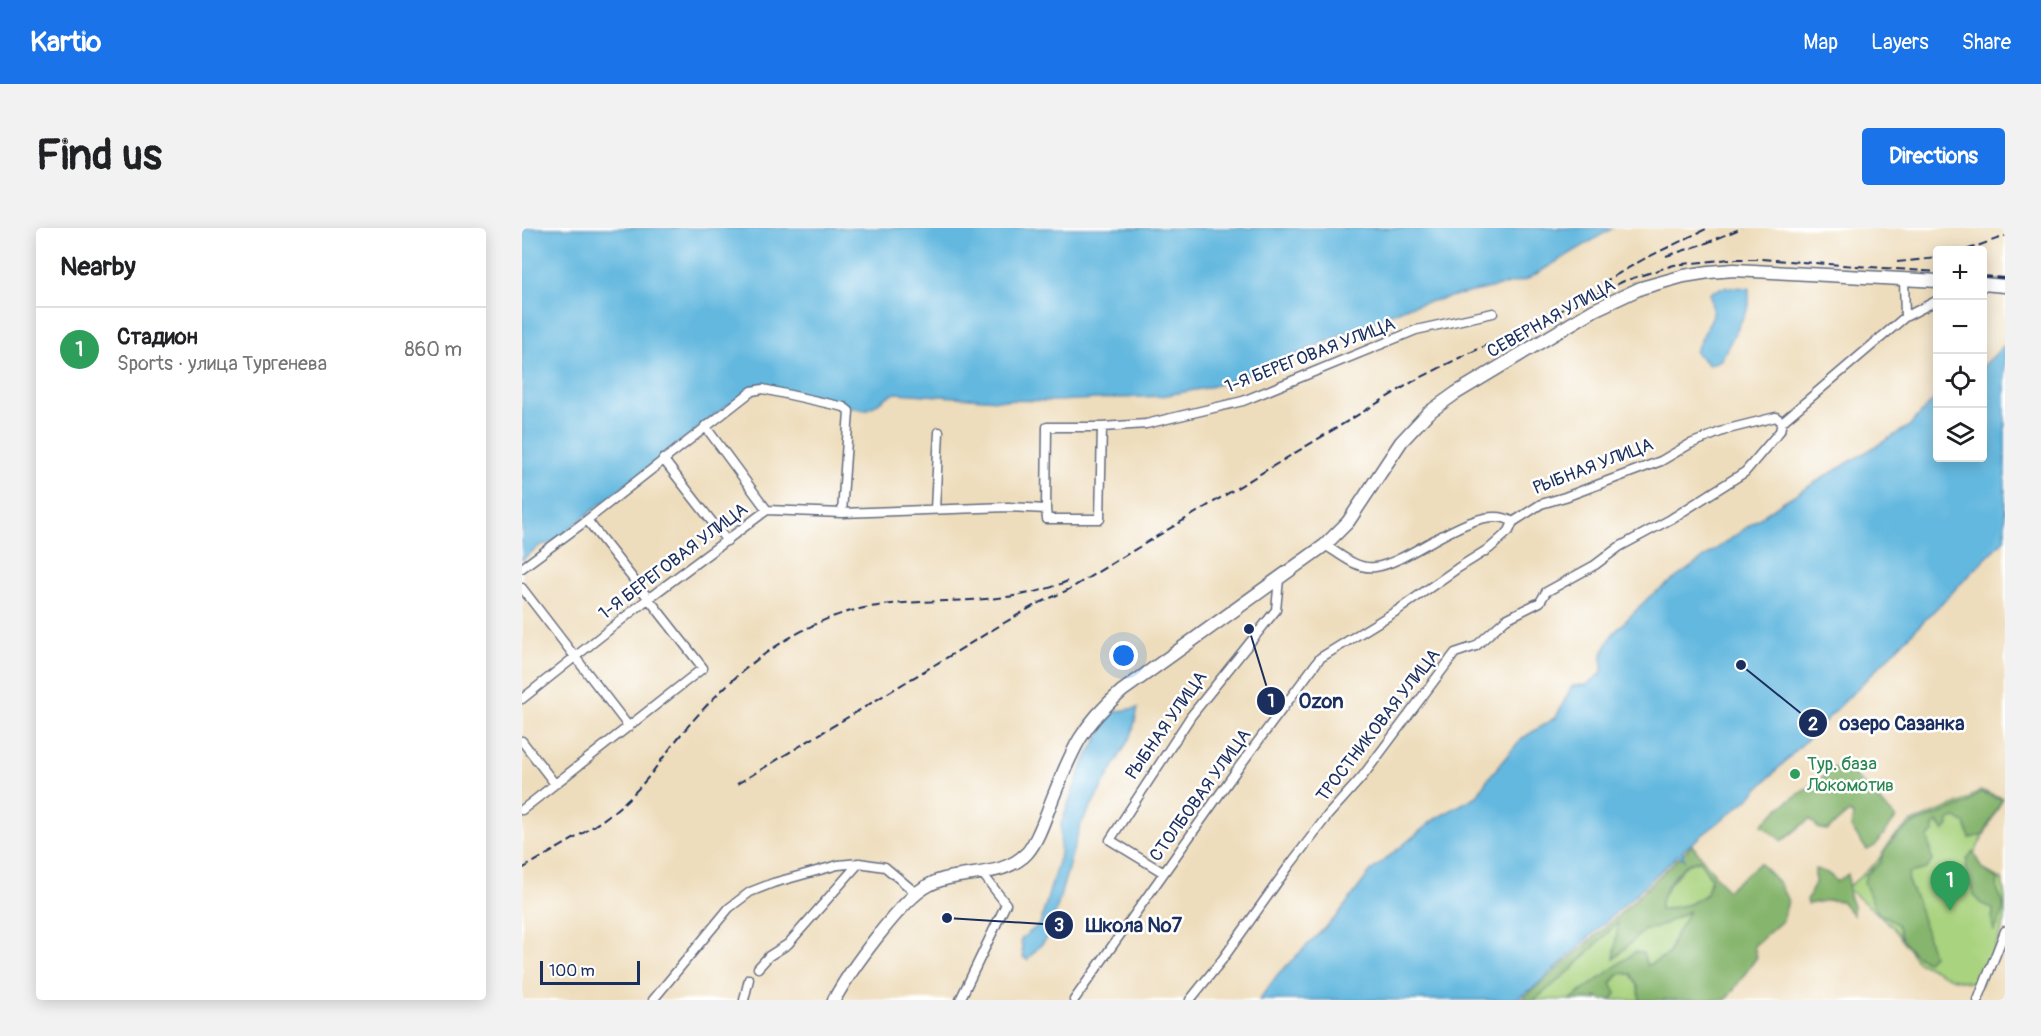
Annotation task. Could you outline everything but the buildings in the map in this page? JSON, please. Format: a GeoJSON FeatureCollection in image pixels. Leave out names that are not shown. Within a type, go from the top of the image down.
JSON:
{"type":"FeatureCollection","features":[{"type":"Feature","properties":{"kind":"street","name":"СЕВЕРНАЯ УЛИЦА"},"geometry":{"type":"LineString","coordinates":[[1326,544],[1348,522],[1387,461],[1428,413],[1456,393],[1594,310],[1641,288],[1693,275],[1734,270],[1904,279]]}},
{"type":"Feature","properties":{"kind":"street"},"geometry":{"type":"LineString","coordinates":[[1905,316],[1904,279],[1933,281]]}},
{"type":"Feature","properties":{"kind":"street"},"geometry":{"type":"LineString","coordinates":[[1987,284],[2005,286]]}},
{"type":"Feature","properties":{"kind":"street"},"geometry":{"type":"LineString","coordinates":[[1782,422],[1905,316],[1933,302]]}},
{"type":"Feature","properties":{"kind":"street","name":"1-Я БЕРЕГОВАЯ УЛИЦА"},"geometry":{"type":"LineString","coordinates":[[1102,427],[1100,519],[1047,519],[1047,427],[1146,424],[1243,401],[1416,330],[1493,313]]}},
{"type":"Feature","properties":{"kind":"street"},"geometry":{"type":"LineString","coordinates":[[522,568],[752,391],[763,389],[844,407],[849,411],[842,513]]}},
{"type":"Feature","properties":{"kind":"street","name":"РЫБНАЯ УЛИЦА"},"geometry":{"type":"LineString","coordinates":[[1513,522],[1540,504],[1661,461],[1690,444],[1728,429],[1776,417],[1782,422]]}},
{"type":"Feature","properties":{"kind":"street","name":"ТРОСТНИКОВАЯ УЛИЦА"},"geometry":{"type":"LineString","coordinates":[[1190,1000],[1222,960],[1289,866],[1328,815],[1362,777],[1455,653],[1476,646],[1506,619],[1540,602],[1546,592],[1595,565],[1619,547],[1671,519],[1745,472],[1780,431],[1782,422]]}},
{"type":"Feature","properties":{"kind":"street"},"geometry":{"type":"LineString","coordinates":[[705,426],[767,510]]}},
{"type":"Feature","properties":{"kind":"street"},"geometry":{"type":"LineString","coordinates":[[935,510],[939,432]]}},
{"type":"Feature","properties":{"kind":"street"},"geometry":{"type":"LineString","coordinates":[[663,459],[727,541]]}},
{"type":"Feature","properties":{"kind":"street","name":"1-Я БЕРЕГОВАЯ УЛИЦА"},"geometry":{"type":"LineString","coordinates":[[522,699],[649,598],[767,510],[842,513],[1008,507],[1046,509]]}},
{"type":"Feature","properties":{"kind":"street"},"geometry":{"type":"LineString","coordinates":[[1326,544],[1360,566],[1376,567],[1413,553],[1432,540],[1472,521],[1502,518],[1513,522]]}},
{"type":"Feature","properties":{"kind":"street"},"geometry":{"type":"LineString","coordinates":[[522,810],[703,668],[587,520]]}},
{"type":"Feature","properties":{"kind":"street","name":"СТОЛБОВАЯ УЛИЦА"},"geometry":{"type":"LineString","coordinates":[[1074,1000],[1320,658],[1398,610],[1490,548],[1509,531],[1513,522]]}},
{"type":"Feature","properties":{"kind":"street","name":"РЫБНАЯ УЛИЦА"},"geometry":{"type":"LineString","coordinates":[[916,893],[944,879],[1007,867],[1027,853],[1043,824],[1070,755],[1081,734],[1100,710],[1122,691],[1326,544]]}},
{"type":"Feature","properties":{"kind":"street","name":"РЫБНАЯ УЛИЦА"},"geometry":{"type":"LineString","coordinates":[[1164,873],[1110,840],[1191,716],[1276,610],[1279,579]]}},
{"type":"Feature","properties":{"kind":"street"},"geometry":{"type":"LineString","coordinates":[[522,588],[576,655],[629,727]]}},
{"type":"Feature","properties":{"kind":"street"},"geometry":{"type":"LineString","coordinates":[[522,741],[555,784]]}},
{"type":"Feature","properties":{"kind":"street"},"geometry":{"type":"LineString","coordinates":[[758,968],[788,944],[859,863]]}},
{"type":"Feature","properties":{"kind":"street"},"geometry":{"type":"LineString","coordinates":[[653,1000],[729,908],[750,892],[773,883],[838,865],[859,863],[885,867],[916,893],[886,926],[834,1000]]}},
{"type":"Feature","properties":{"kind":"street"},"geometry":{"type":"LineString","coordinates":[[960,1000],[1006,904],[982,873]]}},
{"type":"Feature","properties":{"kind":"street"},"geometry":{"type":"LineString","coordinates":[[1978,1000],[2005,931]]}},
{"type":"Feature","properties":{"kind":"street"},"geometry":{"type":"LineString","coordinates":[[744,1000],[749,979]]}},
{"type":"Feature","properties":{"kind":"green space"},"geometry":{"type":"Polygon","coordinates":[[[1837,767],[1852,773],[1896,818],[1875,846],[1867,850],[1851,828],[1853,815],[1849,812],[1828,830],[1819,829],[1810,819],[1782,841],[1762,825],[1781,807],[1837,767]]]}},
{"type":"Feature","properties":{"kind":"green space"},"geometry":{"type":"Polygon","coordinates":[[[1980,790],[2003,798],[1970,862],[2002,880],[2005,898],[2005,921],[1981,985],[1951,978],[1918,962],[1892,926],[1847,888],[1877,862],[1892,839],[1910,823],[1965,801],[1980,790]]]}},
{"type":"Feature","properties":{"kind":"green space"},"geometry":{"type":"Polygon","coordinates":[[[1980,792],[2002,799],[1983,835],[1970,838],[1965,823],[1956,818],[1949,820],[1949,826],[1944,831],[1937,822],[1933,826],[1934,833],[1928,837],[1932,861],[1926,869],[1909,873],[1910,886],[1918,904],[1933,955],[1926,962],[1908,947],[1901,937],[1898,925],[1880,915],[1875,908],[1864,882],[1866,875],[1880,863],[1883,853],[1893,839],[1911,825],[1966,804],[1980,792]]]}},
{"type":"Feature","properties":{"kind":"green space"},"geometry":{"type":"Polygon","coordinates":[[[1692,845],[1727,890],[1760,863],[1779,883],[1788,901],[1783,920],[1754,946],[1757,957],[1726,1000],[1640,1000],[1638,987],[1631,974],[1620,973],[1611,983],[1616,994],[1611,1000],[1596,997],[1596,1000],[1570,1000],[1635,952],[1643,953],[1647,966],[1669,954],[1673,940],[1689,911],[1656,928],[1645,929],[1614,959],[1618,922],[1571,970],[1549,988],[1534,1000],[1521,1000],[1606,927],[1692,845]],[[1699,860],[1687,865],[1680,870],[1668,886],[1662,898],[1660,910],[1690,904],[1707,894],[1711,878],[1699,860]]]}},
{"type":"Feature","properties":{"kind":"green space"},"geometry":{"type":"Polygon","coordinates":[[[1973,851],[1982,869],[1998,879],[1998,891],[2002,899],[2003,910],[1994,931],[1993,909],[1980,903],[1973,893],[1966,871],[1967,859],[1973,851]]]}},
{"type":"Feature","properties":{"kind":"green space"},"geometry":{"type":"Polygon","coordinates":[[[1700,860],[1711,878],[1707,894],[1690,904],[1660,910],[1660,900],[1670,884],[1685,866],[1700,860]]]}},
{"type":"Feature","properties":{"kind":"green space"},"geometry":{"type":"Polygon","coordinates":[[[1815,869],[1828,873],[1837,882],[1848,874],[1848,892],[1853,905],[1853,915],[1841,901],[1828,900],[1808,904],[1807,900],[1815,883],[1815,869]]]}},
{"type":"Feature","properties":{"kind":"green space"},"geometry":{"type":"Polygon","coordinates":[[[1691,910],[1673,940],[1669,954],[1646,966],[1635,952],[1570,1000],[1534,1000],[1571,970],[1619,921],[1615,958],[1645,929],[1656,928],[1691,910]]]}},
{"type":"Feature","properties":{"kind":"green space"},"geometry":{"type":"Polygon","coordinates":[[[1620,973],[1631,974],[1638,987],[1640,1000],[1611,1000],[1616,994],[1611,984],[1620,973]]]}},
{"type":"Feature","properties":{"kind":"water"},"geometry":{"type":"Polygon","coordinates":[[[522,228],[1613,228],[1526,280],[1410,306],[1276,363],[1206,388],[1161,396],[1055,401],[999,400],[897,393],[865,410],[764,388],[728,405],[551,543],[541,545],[522,560],[522,228]]]}},
{"type":"Feature","properties":{"kind":"water"},"geometry":{"type":"Polygon","coordinates":[[[1720,288],[1749,288],[1749,306],[1721,360],[1709,365],[1695,352],[1713,315],[1710,293],[1720,288]]]}},
{"type":"Feature","properties":{"kind":"water"},"geometry":{"type":"Polygon","coordinates":[[[2005,345],[2005,539],[1747,800],[1682,851],[1684,860],[1678,855],[1532,989],[1515,1000],[1259,1000],[1278,974],[1337,916],[1371,871],[1435,819],[1477,796],[1486,781],[1521,739],[1556,717],[1572,686],[1586,685],[1602,673],[1602,654],[1612,635],[1649,597],[1781,503],[1908,427],[1933,400],[1933,462],[1987,462],[1987,362],[2005,345]]]}},
{"type":"Feature","properties":{"kind":"water"},"geometry":{"type":"Polygon","coordinates":[[[1138,708],[1132,734],[1080,826],[1049,936],[1027,960],[1023,957],[1021,939],[1040,924],[1060,855],[1061,824],[1082,766],[1112,712],[1138,708]]]}},
{"type":"Feature","properties":{"kind":"railway"},"geometry":{"type":"LineString","coordinates":[[1602,283],[1644,259],[1708,228]]}},
{"type":"Feature","properties":{"kind":"railway"},"geometry":{"type":"LineString","coordinates":[[1666,256],[1704,244],[1742,228]]}},
{"type":"Feature","properties":{"kind":"railway"},"geometry":{"type":"LineString","coordinates":[[1977,246],[2005,236]]}},
{"type":"Feature","properties":{"kind":"railway"},"geometry":{"type":"LineString","coordinates":[[1897,262],[1933,258]]}},
{"type":"Feature","properties":{"kind":"railway"},"geometry":{"type":"LineString","coordinates":[[737,784],[1004,623],[1068,590],[1414,381],[1624,281],[1674,265],[1731,259],[1761,259],[1933,272]]}},
{"type":"Feature","properties":{"kind":"railway"},"geometry":{"type":"LineString","coordinates":[[1987,276],[2005,278]]}},
{"type":"Feature","properties":{"kind":"railway"},"geometry":{"type":"LineString","coordinates":[[522,869],[581,834],[623,804],[648,778],[698,715],[729,683],[762,656],[799,632],[850,611],[881,605],[1009,597],[1040,591],[1070,580]]}},
{"type":"Feature","properties":{"kind":"place","name":"Ozon"},"geometry":{"type":"Point","coordinates":[1249,629]}},
{"type":"Feature","properties":{"kind":"place","name":"озеро Сазанка"},"geometry":{"type":"Point","coordinates":[1741,665]}},
{"type":"Feature","properties":{"kind":"place","name":"Тур. база Локомотив"},"geometry":{"type":"Point","coordinates":[1795,774]}},
{"type":"Feature","properties":{"kind":"place","name":"Стадион"},"geometry":{"type":"Point","coordinates":[1950,911]}},
{"type":"Feature","properties":{"kind":"place","name":"Школа №7"},"geometry":{"type":"Point","coordinates":[947,918]}}]}
